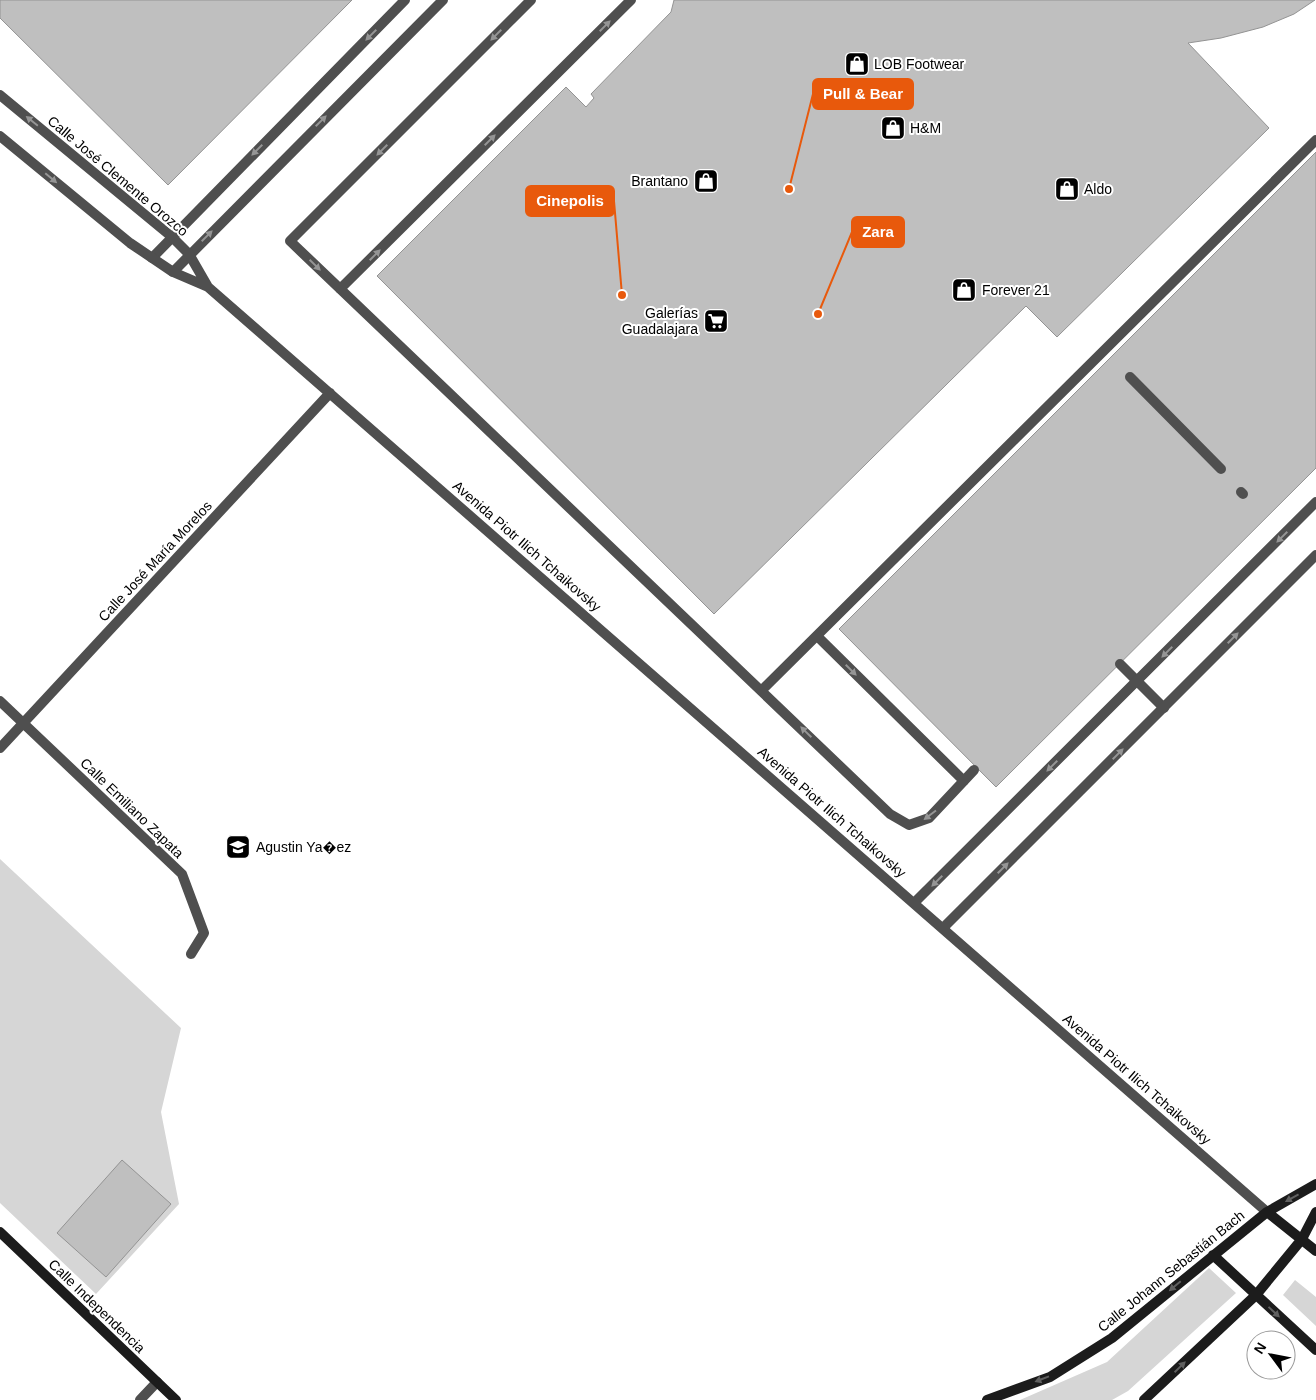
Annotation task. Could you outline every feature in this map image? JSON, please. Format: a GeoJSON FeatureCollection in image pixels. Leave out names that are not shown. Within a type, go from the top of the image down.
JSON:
{"type":"FeatureCollection","features":[{"type":"Feature","properties":{"kind":"street"},"geometry":{"type":"LineString","coordinates":[[152,258],[405,0]]}},
{"type":"Feature","properties":{"kind":"street"},"geometry":{"type":"LineString","coordinates":[[173,272],[443,0]]}},
{"type":"Feature","properties":{"kind":"street"},"geometry":{"type":"LineString","coordinates":[[531,0],[290,241],[890,814],[910,825],[929,818],[974,770]]}},
{"type":"Feature","properties":{"kind":"street"},"geometry":{"type":"LineString","coordinates":[[340,289],[631,0]]}},
{"type":"Feature","properties":{"kind":"street","name":"Calle José Clemente Orozco"},"geometry":{"type":"LineString","coordinates":[[0,95],[172,237],[189,254],[208,287]]}},
{"type":"Feature","properties":{"kind":"street","name":"Calle José Clemente Orozco"},"geometry":{"type":"LineString","coordinates":[[0,136],[130,243],[173,272],[208,287],[330,394]]}},
{"type":"Feature","properties":{"kind":"street"},"geometry":{"type":"LineString","coordinates":[[762,690],[1316,140]]}},
{"type":"Feature","properties":{"kind":"street"},"geometry":{"type":"LineString","coordinates":[[1130,377],[1220,470]]}},
{"type":"Feature","properties":{"kind":"street","name":"Calle José María Morelos"},"geometry":{"type":"LineString","coordinates":[[0,748],[330,394]]}},
{"type":"Feature","properties":{"kind":"street","name":"Avenida Piotr Ilich Tchaikovsky"},"geometry":{"type":"LineString","coordinates":[[330,394],[944,927],[1267,1212],[1316,1250]]}},
{"type":"Feature","properties":{"kind":"street"},"geometry":{"type":"LineString","coordinates":[[915,902],[1316,502]]}},
{"type":"Feature","properties":{"kind":"street"},"geometry":{"type":"LineString","coordinates":[[944,927],[1316,555]]}},
{"type":"Feature","properties":{"kind":"street"},"geometry":{"type":"LineString","coordinates":[[817,636],[964,781]]}},
{"type":"Feature","properties":{"kind":"street"},"geometry":{"type":"LineString","coordinates":[[1120,664],[1164,708]]}},
{"type":"Feature","properties":{"kind":"street","name":"Calle Emiliano Zapata"},"geometry":{"type":"LineString","coordinates":[[0,702],[182,874],[204,933],[191,954]]}},
{"type":"Feature","properties":{"kind":"street","name":"Calle Johann Sebastián Bach"},"geometry":{"type":"LineString","coordinates":[[987,1400],[1050,1376],[1112,1338],[1267,1212],[1316,1184]]}},
{"type":"Feature","properties":{"kind":"street"},"geometry":{"type":"LineString","coordinates":[[1144,1400],[1256,1295],[1302,1239],[1316,1212]]}},
{"type":"Feature","properties":{"kind":"street","name":"Calle Independencia"},"geometry":{"type":"LineString","coordinates":[[0,1232],[176,1400]]}},
{"type":"Feature","properties":{"kind":"street"},"geometry":{"type":"LineString","coordinates":[[1213,1254],[1316,1350]]}},
{"type":"Feature","properties":{"kind":"street"},"geometry":{"type":"LineString","coordinates":[[140,1400],[157,1382]]}},
{"type":"Feature","properties":{"kind":"shaded area"},"geometry":{"type":"Polygon","coordinates":[[[0,859],[181,1028],[161,1112],[179,1204],[96,1294],[0,1203],[0,859]]]}},
{"type":"Feature","properties":{"kind":"shaded area"},"geometry":{"type":"Polygon","coordinates":[[[1209,1268],[1236,1293],[1128,1391],[1112,1400],[1020,1400],[1107,1362],[1209,1268]]]}},
{"type":"Feature","properties":{"kind":"shaded area"},"geometry":{"type":"Polygon","coordinates":[[[1295,1280],[1316,1297],[1316,1326],[1283,1295],[1295,1280]]]}},
{"type":"Feature","properties":{"kind":"building"},"geometry":{"type":"Polygon","coordinates":[[[0,0],[352,0],[168,185],[0,18],[0,0]]]}},
{"type":"Feature","properties":{"kind":"building","name":"Galerías Guadalajara"},"geometry":{"type":"Polygon","coordinates":[[[674,0],[1315,0],[1294,14],[1263,27],[1221,38],[1188,43],[1269,128],[1057,337],[1026,306],[714,614],[377,276],[566,87],[586,107],[594,98],[591,94],[671,12],[674,0]]]}},
{"type":"Feature","properties":{"kind":"building"},"geometry":{"type":"Polygon","coordinates":[[[1316,152],[1316,468],[996,787],[839,629],[1316,152]]]}},
{"type":"Feature","properties":{"kind":"building"},"geometry":{"type":"Polygon","coordinates":[[[122,1160],[171,1204],[106,1277],[57,1233],[122,1160]]]}},
{"type":"Feature","properties":{"kind":"place","name":"LOB Footwear"},"geometry":{"type":"Point","coordinates":[857,64]}},
{"type":"Feature","properties":{"kind":"place","name":"H&M"},"geometry":{"type":"Point","coordinates":[893,128]}},
{"type":"Feature","properties":{"kind":"place","name":"Brantano"},"geometry":{"type":"Point","coordinates":[706,181]}},
{"type":"Feature","properties":{"kind":"place","name":"Pull & Bear"},"geometry":{"type":"Point","coordinates":[789,189]}},
{"type":"Feature","properties":{"kind":"place","name":"Aldo"},"geometry":{"type":"Point","coordinates":[1067,189]}},
{"type":"Feature","properties":{"kind":"place","name":"Forever 21"},"geometry":{"type":"Point","coordinates":[964,290]}},
{"type":"Feature","properties":{"kind":"place","name":"Cinepolis"},"geometry":{"type":"Point","coordinates":[622,295]}},
{"type":"Feature","properties":{"kind":"place","name":"Zara"},"geometry":{"type":"Point","coordinates":[818,314]}},
{"type":"Feature","properties":{"kind":"place","name":"Galerías Guadalajara"},"geometry":{"type":"Point","coordinates":[716,321]}},
{"type":"Feature","properties":{"kind":"place","name":"Agustin Ya�ez"},"geometry":{"type":"Point","coordinates":[238,847]}}]}
